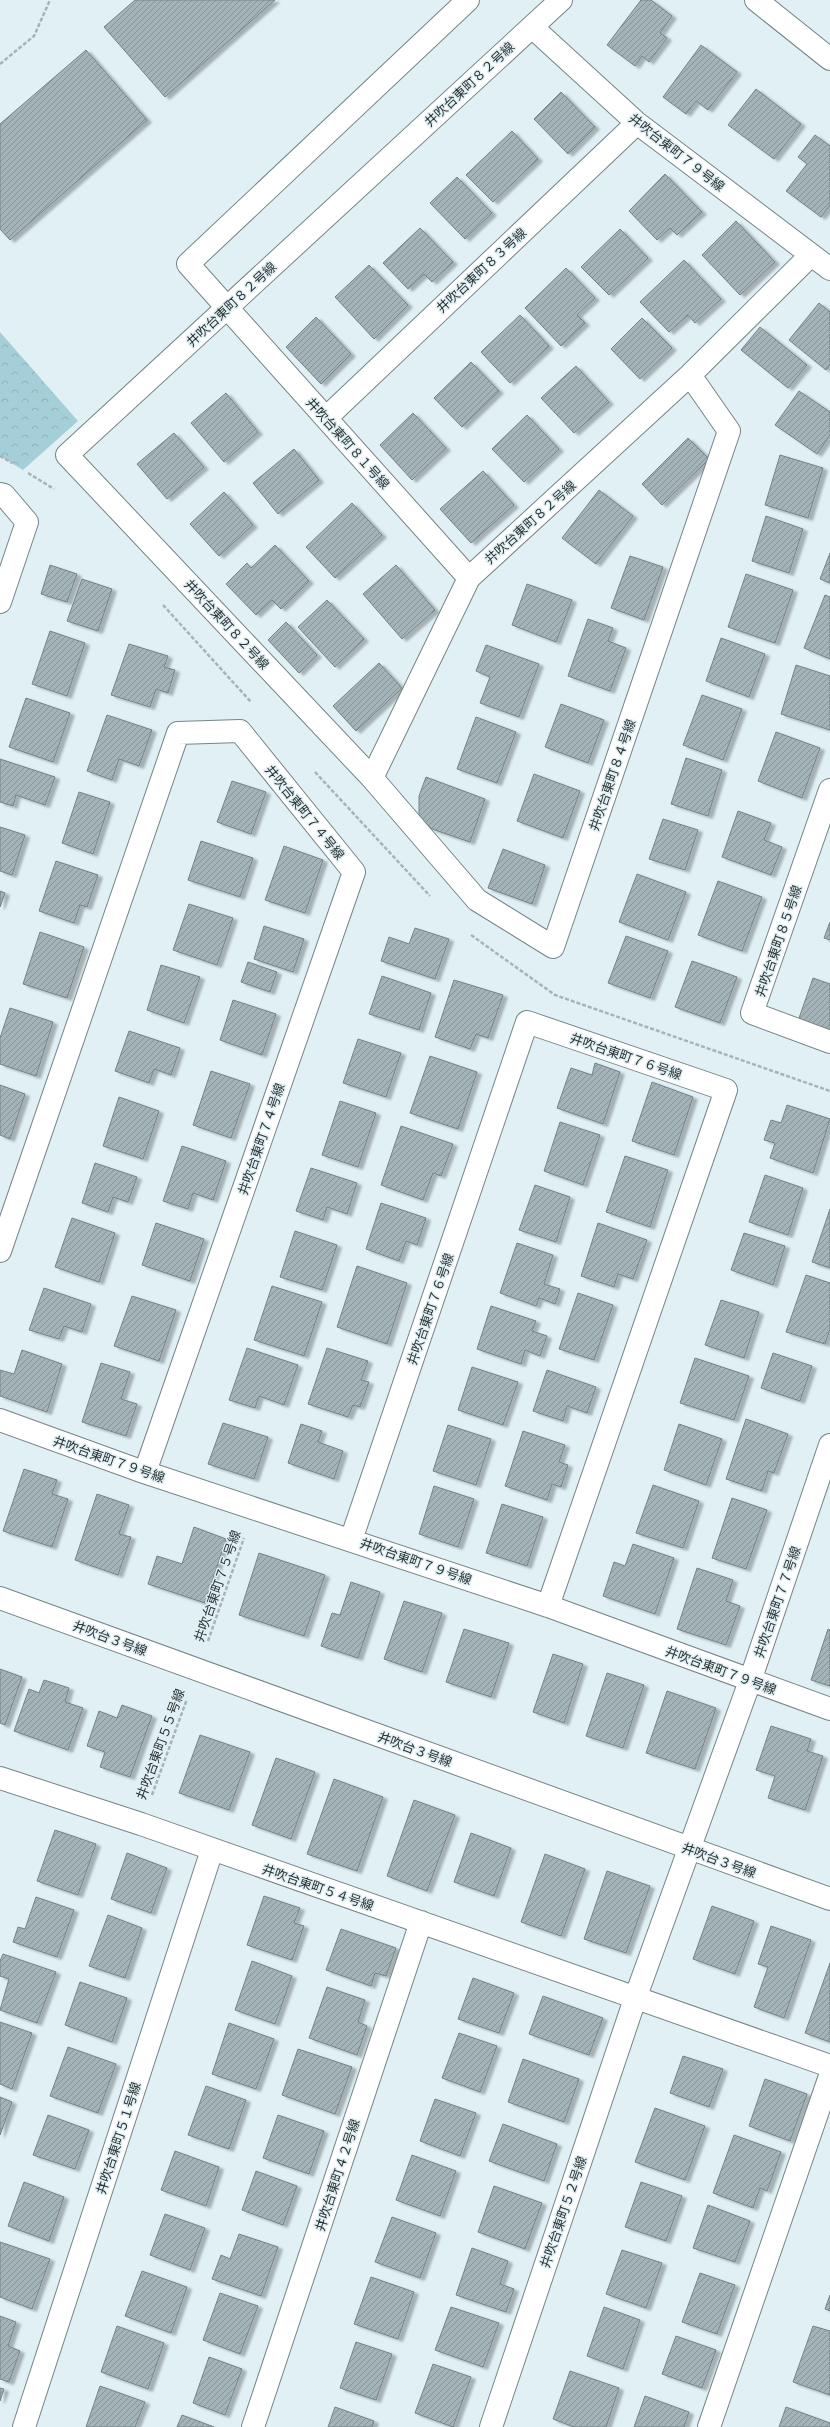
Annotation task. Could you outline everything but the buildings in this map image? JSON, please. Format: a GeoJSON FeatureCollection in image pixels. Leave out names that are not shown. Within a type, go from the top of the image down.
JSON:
{"type":"FeatureCollection","features":[{"type":"Feature","properties":{"kind":"street","name":"井吹台東町８１号線"},"geometry":{"type":"LineString","coordinates":[[468,0],[188,264],[468,578]]}},
{"type":"Feature","properties":{"kind":"street","name":"井吹台東町８２号線"},"geometry":{"type":"LineString","coordinates":[[561,0],[67,455],[372,778],[468,578],[690,375],[811,255]]}},
{"type":"Feature","properties":{"kind":"street"},"geometry":{"type":"LineString","coordinates":[[756,0],[830,59]]}},
{"type":"Feature","properties":{"kind":"street","name":"井吹台東町７９号線"},"geometry":{"type":"LineString","coordinates":[[532,27],[637,123],[830,269]]}},
{"type":"Feature","properties":{"kind":"street","name":"井吹台東町８３号線"},"geometry":{"type":"LineString","coordinates":[[326,418],[637,123]]}},
{"type":"Feature","properties":{"kind":"street","name":"井吹台東町８４号線"},"geometry":{"type":"LineString","coordinates":[[372,778],[477,900],[553,947],[729,431],[690,375]]}},
{"type":"Feature","properties":{"kind":"street"},"geometry":{"type":"LineString","coordinates":[[0,494],[4,495],[27,522],[0,602]]}},
{"type":"Feature","properties":{"kind":"street","name":"井吹台東町７４号線"},"geometry":{"type":"LineString","coordinates":[[0,1251],[178,733],[240,732],[354,872],[145,1472]]}},
{"type":"Feature","properties":{"kind":"street","name":"井吹台東町８５号線"},"geometry":{"type":"LineString","coordinates":[[830,790],[752,1013],[830,1042]]}},
{"type":"Feature","properties":{"kind":"street","name":"井吹台東町７６号線"},"geometry":{"type":"LineString","coordinates":[[352,1540],[527,1022],[726,1090],[548,1606]]}},
{"type":"Feature","properties":{"kind":"street","name":"井吹台東町７９号線"},"geometry":{"type":"LineString","coordinates":[[0,1420],[145,1472],[548,1606],[830,1709]]}},
{"type":"Feature","properties":{"kind":"street","name":"井吹台東町７７号線"},"geometry":{"type":"LineString","coordinates":[[689,1849],[750,1681],[830,1445]]}},
{"type":"Feature","properties":{"kind":"street","name":"井吹台３号線"},"geometry":{"type":"LineString","coordinates":[[0,1598],[830,1899]]}},
{"type":"Feature","properties":{"kind":"street","name":"井吹台東町５４号線"},"geometry":{"type":"LineString","coordinates":[[1,1782],[141,1824],[212,1850],[636,1996]]}},
{"type":"Feature","properties":{"kind":"street","name":"井吹台東町５２号線"},"geometry":{"type":"LineString","coordinates":[[491,2427],[636,1996],[689,1849]]}},
{"type":"Feature","properties":{"kind":"street","name":"井吹台東町５１号線"},"geometry":{"type":"LineString","coordinates":[[24,2427],[212,1850]]}},
{"type":"Feature","properties":{"kind":"street","name":"井吹台東町４２号線"},"geometry":{"type":"LineString","coordinates":[[253,2427],[421,1922]]}},
{"type":"Feature","properties":{"kind":"street"},"geometry":{"type":"LineString","coordinates":[[636,1996],[830,2066]]}},
{"type":"Feature","properties":{"kind":"street"},"geometry":{"type":"LineString","coordinates":[[709,2427],[830,2076]]}},
{"type":"Feature","properties":{"kind":"path"},"geometry":{"type":"LineString","coordinates":[[0,64],[34,36],[50,0]]}},
{"type":"Feature","properties":{"kind":"path","name":"井吹台東町７５号線"},"geometry":{"type":"LineString","coordinates":[[198,1670],[254,1508]]}},
{"type":"Feature","properties":{"kind":"path","name":"井吹台東町５５号線"},"geometry":{"type":"LineString","coordinates":[[141,1824],[198,1670]]}},
{"type":"Feature","properties":{"kind":"green space"},"geometry":{"type":"Polygon","coordinates":[[[0,332],[78,421],[23,470],[0,456],[0,332]]]}}]}
